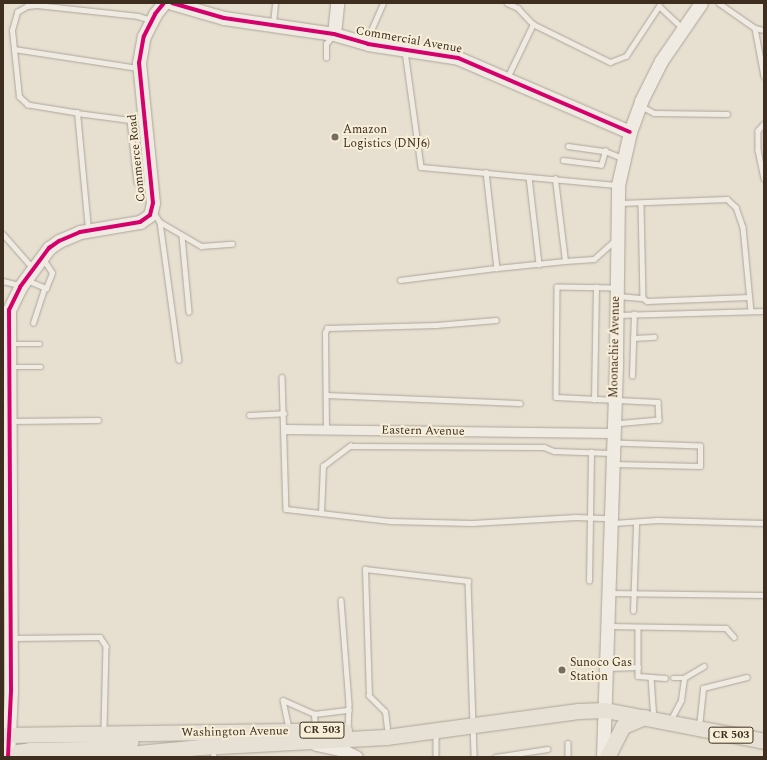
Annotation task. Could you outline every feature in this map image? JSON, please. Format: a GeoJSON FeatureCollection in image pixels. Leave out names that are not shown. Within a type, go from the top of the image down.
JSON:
{"type":"FeatureCollection","features":[{"type":"Feature","properties":{"kind":"main road","name":"Washington Avenue"},"geometry":{"type":"LineString","coordinates":[[104,757],[214,752],[304,742],[386,737],[570,711],[605,710]]}},
{"type":"Feature","properties":{"kind":"main road","name":"CR 503"},"geometry":{"type":"LineString","coordinates":[[605,710],[764,741]]}},
{"type":"Feature","properties":{"kind":"main road"},"geometry":{"type":"LineString","coordinates":[[607,757],[620,729],[656,719]]}},
{"type":"Feature","properties":{"kind":"main road","name":"Washington Avenue"},"geometry":{"type":"LineString","coordinates":[[5,735],[178,734],[470,726]]}},
{"type":"Feature","properties":{"kind":"main road"},"geometry":{"type":"LineString","coordinates":[[12,757],[18,752],[30,750],[82,749],[178,734]]}},
{"type":"Feature","properties":{"kind":"street","name":"Commerce Road"},"geometry":{"type":"LineString","coordinates":[[8,757],[5,735],[7,669],[11,638],[7,614],[6,519],[8,367],[6,349],[9,310],[27,278],[42,257],[59,241],[88,230],[140,222],[150,215],[152,209],[151,187],[141,160],[136,118],[138,68],[144,36],[152,20],[164,3]]}},
{"type":"Feature","properties":{"kind":"street","name":"Commercial Avenue"},"geometry":{"type":"LineString","coordinates":[[172,3],[205,14],[334,34],[366,43],[458,58],[630,132]]}},
{"type":"Feature","properties":{"kind":"street"},"geometry":{"type":"LineString","coordinates":[[334,34],[337,3]]}},
{"type":"Feature","properties":{"kind":"street","name":"Moonachie Avenue"},"geometry":{"type":"LineString","coordinates":[[603,757],[615,402],[618,185],[630,132],[639,105],[661,61],[701,3]]}},
{"type":"Feature","properties":{"kind":"street","name":"Eastern Avenue"},"geometry":{"type":"LineString","coordinates":[[285,429],[613,443]]}},
{"type":"Feature","properties":{"kind":"street"},"geometry":{"type":"LineString","coordinates":[[304,742],[340,749],[356,757]]}},
{"type":"Feature","properties":{"kind":"lane"},"geometry":{"type":"LineString","coordinates":[[273,24],[275,3]]}},
{"type":"Feature","properties":{"kind":"lane"},"geometry":{"type":"LineString","coordinates":[[366,43],[383,3]]}},
{"type":"Feature","properties":{"kind":"lane"},"geometry":{"type":"LineString","coordinates":[[508,3],[518,8],[533,24],[604,60],[616,62],[626,56],[659,6]]}},
{"type":"Feature","properties":{"kind":"lane"},"geometry":{"type":"LineString","coordinates":[[654,3],[683,28]]}},
{"type":"Feature","properties":{"kind":"lane"},"geometry":{"type":"LineString","coordinates":[[719,3],[755,28],[764,30]]}},
{"type":"Feature","properties":{"kind":"lane"},"geometry":{"type":"LineString","coordinates":[[136,118],[77,113],[28,105],[19,97],[12,30],[17,12],[27,6],[37,5],[138,16],[152,20]]}},
{"type":"Feature","properties":{"kind":"lane"},"geometry":{"type":"LineString","coordinates":[[507,78],[533,24]]}},
{"type":"Feature","properties":{"kind":"lane"},"geometry":{"type":"LineString","coordinates":[[755,28],[764,76]]}},
{"type":"Feature","properties":{"kind":"lane"},"geometry":{"type":"LineString","coordinates":[[326,58],[326,44],[334,34]]}},
{"type":"Feature","properties":{"kind":"lane"},"geometry":{"type":"LineString","coordinates":[[14,49],[138,68]]}},
{"type":"Feature","properties":{"kind":"lane"},"geometry":{"type":"LineString","coordinates":[[404,50],[421,167],[618,185]]}},
{"type":"Feature","properties":{"kind":"lane"},"geometry":{"type":"LineString","coordinates":[[639,105],[654,114],[727,114]]}},
{"type":"Feature","properties":{"kind":"lane"},"geometry":{"type":"LineString","coordinates":[[77,113],[88,230]]}},
{"type":"Feature","properties":{"kind":"lane"},"geometry":{"type":"LineString","coordinates":[[764,124],[758,131],[758,150],[764,178]]}},
{"type":"Feature","properties":{"kind":"lane"},"geometry":{"type":"LineString","coordinates":[[568,146],[605,151],[624,159]]}},
{"type":"Feature","properties":{"kind":"lane"},"geometry":{"type":"LineString","coordinates":[[563,160],[601,165],[605,151]]}},
{"type":"Feature","properties":{"kind":"lane"},"geometry":{"type":"LineString","coordinates":[[486,172],[497,268]]}},
{"type":"Feature","properties":{"kind":"lane"},"geometry":{"type":"LineString","coordinates":[[529,177],[539,264]]}},
{"type":"Feature","properties":{"kind":"lane"},"geometry":{"type":"LineString","coordinates":[[555,179],[565,261]]}},
{"type":"Feature","properties":{"kind":"lane"},"geometry":{"type":"LineString","coordinates":[[618,202],[640,204],[647,200],[727,199],[736,208],[743,227],[751,311]]}},
{"type":"Feature","properties":{"kind":"lane"},"geometry":{"type":"LineString","coordinates":[[640,204],[643,298]]}},
{"type":"Feature","properties":{"kind":"lane"},"geometry":{"type":"LineString","coordinates":[[152,209],[160,222],[179,360]]}},
{"type":"Feature","properties":{"kind":"lane"},"geometry":{"type":"LineString","coordinates":[[160,222],[201,246],[232,244]]}},
{"type":"Feature","properties":{"kind":"lane"},"geometry":{"type":"LineString","coordinates":[[3,234],[27,278],[44,289]]}},
{"type":"Feature","properties":{"kind":"lane"},"geometry":{"type":"LineString","coordinates":[[182,236],[189,312]]}},
{"type":"Feature","properties":{"kind":"lane"},"geometry":{"type":"LineString","coordinates":[[400,280],[497,268],[565,261],[594,260],[617,238]]}},
{"type":"Feature","properties":{"kind":"lane"},"geometry":{"type":"LineString","coordinates":[[33,323],[44,289],[52,273],[42,257]]}},
{"type":"Feature","properties":{"kind":"lane"},"geometry":{"type":"LineString","coordinates":[[3,281],[27,278]]}},
{"type":"Feature","properties":{"kind":"lane"},"geometry":{"type":"LineString","coordinates":[[321,513],[323,466],[350,446],[544,447],[554,451],[591,452],[613,443],[659,420],[658,402],[615,402],[556,397],[557,287],[596,287],[643,298],[647,301],[749,297]]}},
{"type":"Feature","properties":{"kind":"lane"},"geometry":{"type":"LineString","coordinates":[[594,400],[596,287]]}},
{"type":"Feature","properties":{"kind":"lane"},"geometry":{"type":"LineString","coordinates":[[616,315],[764,311]]}},
{"type":"Feature","properties":{"kind":"lane"},"geometry":{"type":"LineString","coordinates":[[632,376],[634,314]]}},
{"type":"Feature","properties":{"kind":"lane"},"geometry":{"type":"LineString","coordinates":[[326,430],[325,333],[327,328],[436,325],[496,320]]}},
{"type":"Feature","properties":{"kind":"lane"},"geometry":{"type":"LineString","coordinates":[[633,338],[654,337]]}},
{"type":"Feature","properties":{"kind":"lane"},"geometry":{"type":"LineString","coordinates":[[6,349],[40,344]]}},
{"type":"Feature","properties":{"kind":"lane"},"geometry":{"type":"LineString","coordinates":[[8,367],[41,367]]}},
{"type":"Feature","properties":{"kind":"lane"},"geometry":{"type":"LineString","coordinates":[[282,377],[285,429],[286,509],[390,520],[472,522],[590,518],[636,523],[657,520],[764,523]]}},
{"type":"Feature","properties":{"kind":"lane"},"geometry":{"type":"LineString","coordinates":[[326,395],[520,403]]}},
{"type":"Feature","properties":{"kind":"lane"},"geometry":{"type":"LineString","coordinates":[[249,415],[284,413]]}},
{"type":"Feature","properties":{"kind":"lane"},"geometry":{"type":"LineString","coordinates":[[8,420],[98,420]]}},
{"type":"Feature","properties":{"kind":"lane"},"geometry":{"type":"LineString","coordinates":[[613,443],[700,446],[700,466],[613,443]]}},
{"type":"Feature","properties":{"kind":"lane"},"geometry":{"type":"LineString","coordinates":[[589,581],[591,452]]}},
{"type":"Feature","properties":{"kind":"lane"},"geometry":{"type":"LineString","coordinates":[[633,611],[636,523]]}},
{"type":"Feature","properties":{"kind":"lane"},"geometry":{"type":"LineString","coordinates":[[387,728],[385,712],[369,696],[365,569],[468,581],[470,726],[474,757]]}},
{"type":"Feature","properties":{"kind":"lane"},"geometry":{"type":"LineString","coordinates":[[609,593],[634,592],[764,595]]}},
{"type":"Feature","properties":{"kind":"lane"},"geometry":{"type":"LineString","coordinates":[[341,600],[349,710],[348,730]]}},
{"type":"Feature","properties":{"kind":"lane"},"geometry":{"type":"LineString","coordinates":[[608,626],[726,628],[734,636]]}},
{"type":"Feature","properties":{"kind":"lane"},"geometry":{"type":"LineString","coordinates":[[638,627],[638,676],[665,678]]}},
{"type":"Feature","properties":{"kind":"lane"},"geometry":{"type":"LineString","coordinates":[[11,638],[100,637],[106,646],[104,734]]}},
{"type":"Feature","properties":{"kind":"lane"},"geometry":{"type":"LineString","coordinates":[[673,678],[684,678],[704,666]]}},
{"type":"Feature","properties":{"kind":"lane"},"geometry":{"type":"LineString","coordinates":[[606,668],[638,667]]}},
{"type":"Feature","properties":{"kind":"lane"},"geometry":{"type":"LineString","coordinates":[[651,677],[656,719]]}},
{"type":"Feature","properties":{"kind":"lane"},"geometry":{"type":"LineString","coordinates":[[656,719],[681,700],[684,678]]}},
{"type":"Feature","properties":{"kind":"lane"},"geometry":{"type":"LineString","coordinates":[[699,728],[703,688],[748,678]]}},
{"type":"Feature","properties":{"kind":"lane"},"geometry":{"type":"LineString","coordinates":[[290,731],[284,700],[314,714],[349,710]]}},
{"type":"Feature","properties":{"kind":"lane"},"geometry":{"type":"LineString","coordinates":[[314,714],[315,730]]}},
{"type":"Feature","properties":{"kind":"lane"},"geometry":{"type":"LineString","coordinates":[[436,730],[436,757]]}},
{"type":"Feature","properties":{"kind":"lane"},"geometry":{"type":"LineString","coordinates":[[568,743],[568,757]]}},
{"type":"Feature","properties":{"kind":"lane"},"geometry":{"type":"LineString","coordinates":[[495,757],[547,749]]}},
{"type":"Feature","properties":{"kind":"cycle path"},"geometry":{"type":"LineString","coordinates":[[8,757],[11,690],[9,310],[20,287],[49,248],[59,241],[80,232],[140,222],[150,215],[153,203],[139,63],[144,36],[155,14],[164,3]]}},
{"type":"Feature","properties":{"kind":"cycle path"},"geometry":{"type":"LineString","coordinates":[[172,3],[224,18],[334,34],[368,44],[458,58],[630,132]]}},
{"type":"Feature","properties":{"kind":"place","name":"Amazon Logistics (DNJ6)"},"geometry":{"type":"Point","coordinates":[335,137]}},
{"type":"Feature","properties":{"kind":"place","name":"Sunoco Gas Station"},"geometry":{"type":"Point","coordinates":[562,670]}}]}
